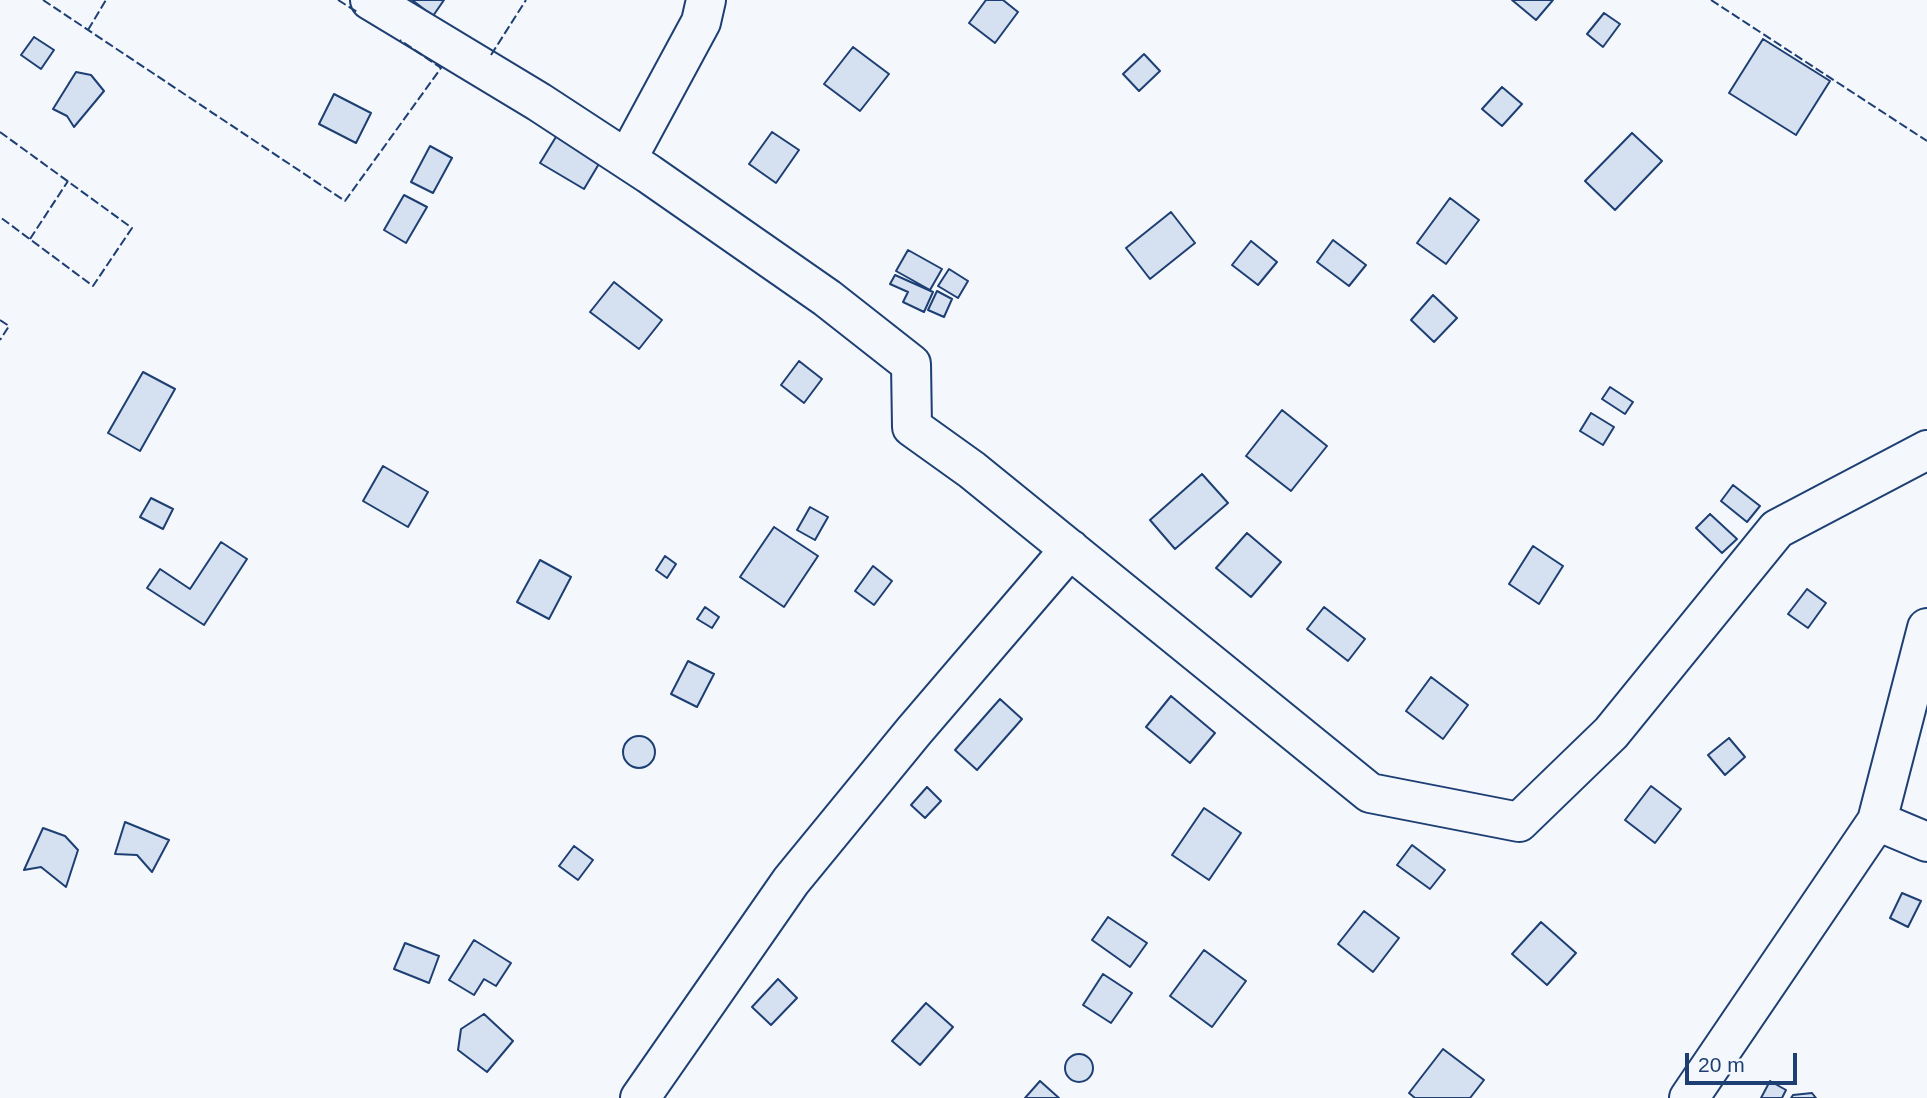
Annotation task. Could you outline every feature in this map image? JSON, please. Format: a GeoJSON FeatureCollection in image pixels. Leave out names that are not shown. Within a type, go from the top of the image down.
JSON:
{"type":"FeatureCollection","features":[{"type":"Feature","properties":{"kind":"street"},"geometry":{"type":"LineString","coordinates":[[370,0],[539,102],[627,159],[827,298],[911,364],[912,427],[972,470],[1370,793],[1519,822],[1611,733],[1777,529],[1927,450]]}},
{"type":"Feature","properties":{"kind":"street"},"geometry":{"type":"LineString","coordinates":[[627,159],[701,22],[706,0]]}},
{"type":"Feature","properties":{"kind":"street"},"geometry":{"type":"LineString","coordinates":[[640,1098],[791,881],[1070,549]]}},
{"type":"Feature","properties":{"kind":"street"},"geometry":{"type":"LineString","coordinates":[[1689,1098],[1877,821],[1927,628]]}},
{"type":"Feature","properties":{"kind":"street"},"geometry":{"type":"LineString","coordinates":[[1877,821],[1927,842]]}},
{"type":"Feature","properties":{"kind":"building"},"geometry":{"type":"Polygon","coordinates":[[[412,0],[444,0],[433,16],[412,0]]]}},
{"type":"Feature","properties":{"kind":"building"},"geometry":{"type":"Polygon","coordinates":[[[986,0],[1003,0],[1018,12],[995,43],[969,23],[986,0]]]}},
{"type":"Feature","properties":{"kind":"building"},"geometry":{"type":"Polygon","coordinates":[[[1512,0],[1553,0],[1536,20],[1512,0]]]}},
{"type":"Feature","properties":{"kind":"building"},"geometry":{"type":"Polygon","coordinates":[[[1604,13],[1620,24],[1603,47],[1587,34],[1604,13]]]}},
{"type":"Feature","properties":{"kind":"building"},"geometry":{"type":"Polygon","coordinates":[[[34,37],[54,50],[41,69],[21,55],[34,37]]]}},
{"type":"Feature","properties":{"kind":"building"},"geometry":{"type":"Polygon","coordinates":[[[1763,39],[1830,81],[1796,135],[1729,93],[1763,39]]]}},
{"type":"Feature","properties":{"kind":"building"},"geometry":{"type":"Polygon","coordinates":[[[853,47],[889,74],[860,111],[824,84],[853,47]]]}},
{"type":"Feature","properties":{"kind":"building"},"geometry":{"type":"Polygon","coordinates":[[[1144,54],[1160,71],[1139,91],[1123,74],[1144,54]]]}},
{"type":"Feature","properties":{"kind":"building"},"geometry":{"type":"Polygon","coordinates":[[[76,72],[91,75],[104,91],[74,127],[67,116],[53,109],[76,72]]]}},
{"type":"Feature","properties":{"kind":"building"},"geometry":{"type":"Polygon","coordinates":[[[1502,87],[1522,104],[1502,126],[1482,109],[1502,87]]]}},
{"type":"Feature","properties":{"kind":"building"},"geometry":{"type":"Polygon","coordinates":[[[334,94],[371,113],[356,143],[319,124],[334,94]]]}},
{"type":"Feature","properties":{"kind":"building"},"geometry":{"type":"Polygon","coordinates":[[[562,127],[606,152],[584,189],[540,163],[562,127]]]}},
{"type":"Feature","properties":{"kind":"building"},"geometry":{"type":"Polygon","coordinates":[[[772,132],[799,150],[776,183],[749,164],[772,132]]]}},
{"type":"Feature","properties":{"kind":"building"},"geometry":{"type":"Polygon","coordinates":[[[1632,133],[1662,161],[1615,210],[1585,181],[1632,133]]]}},
{"type":"Feature","properties":{"kind":"building"},"geometry":{"type":"Polygon","coordinates":[[[430,146],[452,158],[433,193],[411,182],[430,146]]]}},
{"type":"Feature","properties":{"kind":"building"},"geometry":{"type":"Polygon","coordinates":[[[404,195],[427,207],[406,243],[384,230],[404,195]]]}},
{"type":"Feature","properties":{"kind":"building"},"geometry":{"type":"Polygon","coordinates":[[[1450,198],[1479,220],[1446,264],[1417,243],[1450,198]]]}},
{"type":"Feature","properties":{"kind":"building"},"geometry":{"type":"Polygon","coordinates":[[[1171,212],[1195,243],[1150,279],[1126,248],[1171,212]]]}},
{"type":"Feature","properties":{"kind":"building"},"geometry":{"type":"Polygon","coordinates":[[[1333,240],[1366,265],[1349,286],[1317,262],[1333,240]]]}},
{"type":"Feature","properties":{"kind":"building"},"geometry":{"type":"Polygon","coordinates":[[[1251,241],[1277,262],[1258,285],[1232,265],[1251,241]]]}},
{"type":"Feature","properties":{"kind":"building"},"geometry":{"type":"Polygon","coordinates":[[[908,250],[942,269],[930,290],[896,271],[908,250]]]}},
{"type":"Feature","properties":{"kind":"building"},"geometry":{"type":"Polygon","coordinates":[[[949,269],[968,281],[958,298],[938,286],[949,269]]]}},
{"type":"Feature","properties":{"kind":"building"},"geometry":{"type":"Polygon","coordinates":[[[895,275],[933,292],[924,312],[903,302],[908,292],[890,284],[895,275]]]}},
{"type":"Feature","properties":{"kind":"building"},"geometry":{"type":"Polygon","coordinates":[[[614,282],[662,320],[639,349],[590,312],[614,282]]]}},
{"type":"Feature","properties":{"kind":"building"},"geometry":{"type":"Polygon","coordinates":[[[937,291],[952,299],[944,317],[928,310],[937,291]]]}},
{"type":"Feature","properties":{"kind":"building"},"geometry":{"type":"Polygon","coordinates":[[[1433,295],[1457,318],[1434,342],[1411,320],[1433,295]]]}},
{"type":"Feature","properties":{"kind":"building"},"geometry":{"type":"Polygon","coordinates":[[[799,361],[822,379],[804,403],[781,385],[799,361]]]}},
{"type":"Feature","properties":{"kind":"building"},"geometry":{"type":"Polygon","coordinates":[[[143,372],[175,389],[140,451],[108,433],[143,372]]]}},
{"type":"Feature","properties":{"kind":"building"},"geometry":{"type":"Polygon","coordinates":[[[1610,387],[1633,402],[1625,414],[1602,399],[1610,387]]]}},
{"type":"Feature","properties":{"kind":"building"},"geometry":{"type":"Polygon","coordinates":[[[1282,410],[1327,446],[1291,491],[1246,456],[1282,410]]]}},
{"type":"Feature","properties":{"kind":"building"},"geometry":{"type":"Polygon","coordinates":[[[1591,413],[1614,427],[1603,445],[1580,431],[1591,413]]]}},
{"type":"Feature","properties":{"kind":"building"},"geometry":{"type":"Polygon","coordinates":[[[383,466],[428,492],[408,527],[363,501],[383,466]]]}},
{"type":"Feature","properties":{"kind":"building"},"geometry":{"type":"Polygon","coordinates":[[[1202,474],[1228,503],[1175,549],[1150,520],[1202,474]]]}},
{"type":"Feature","properties":{"kind":"building"},"geometry":{"type":"Polygon","coordinates":[[[1733,485],[1760,506],[1747,522],[1721,501],[1733,485]]]}},
{"type":"Feature","properties":{"kind":"building"},"geometry":{"type":"Polygon","coordinates":[[[151,498],[173,509],[163,529],[140,517],[151,498]]]}},
{"type":"Feature","properties":{"kind":"building"},"geometry":{"type":"Polygon","coordinates":[[[810,507],[828,517],[815,540],[797,530],[810,507]]]}},
{"type":"Feature","properties":{"kind":"building"},"geometry":{"type":"Polygon","coordinates":[[[1710,514],[1737,539],[1722,553],[1696,528],[1710,514]]]}},
{"type":"Feature","properties":{"kind":"building"},"geometry":{"type":"Polygon","coordinates":[[[774,527],[818,556],[784,607],[740,577],[774,527]]]}},
{"type":"Feature","properties":{"kind":"building"},"geometry":{"type":"Polygon","coordinates":[[[1247,533],[1281,562],[1251,597],[1216,568],[1247,533]]]}},
{"type":"Feature","properties":{"kind":"building"},"geometry":{"type":"Polygon","coordinates":[[[221,542],[247,559],[204,625],[147,588],[160,569],[190,589],[221,542]]]}},
{"type":"Feature","properties":{"kind":"building"},"geometry":{"type":"Polygon","coordinates":[[[1533,546],[1563,566],[1539,604],[1509,584],[1533,546]]]}},
{"type":"Feature","properties":{"kind":"building"},"geometry":{"type":"Polygon","coordinates":[[[665,556],[676,564],[667,578],[656,570],[665,556]]]}},
{"type":"Feature","properties":{"kind":"building"},"geometry":{"type":"Polygon","coordinates":[[[540,560],[571,577],[549,619],[517,602],[540,560]]]}},
{"type":"Feature","properties":{"kind":"building"},"geometry":{"type":"Polygon","coordinates":[[[873,566],[892,581],[874,605],[855,591],[873,566]]]}},
{"type":"Feature","properties":{"kind":"building"},"geometry":{"type":"Polygon","coordinates":[[[1807,589],[1826,603],[1808,628],[1788,614],[1807,589]]]}},
{"type":"Feature","properties":{"kind":"building"},"geometry":{"type":"Polygon","coordinates":[[[705,607],[719,617],[712,628],[697,619],[705,607]]]}},
{"type":"Feature","properties":{"kind":"building"},"geometry":{"type":"Polygon","coordinates":[[[1324,607],[1365,639],[1348,661],[1307,629],[1324,607]]]}},
{"type":"Feature","properties":{"kind":"building"},"geometry":{"type":"Polygon","coordinates":[[[688,661],[714,674],[697,707],[671,694],[688,661]]]}},
{"type":"Feature","properties":{"kind":"building"},"geometry":{"type":"Polygon","coordinates":[[[1431,677],[1468,705],[1443,739],[1406,711],[1431,677]]]}},
{"type":"Feature","properties":{"kind":"building"},"geometry":{"type":"Polygon","coordinates":[[[1171,696],[1215,733],[1190,763],[1146,727],[1171,696]]]}},
{"type":"Feature","properties":{"kind":"building"},"geometry":{"type":"Polygon","coordinates":[[[1000,699],[1022,719],[977,770],[955,750],[1000,699]]]}},
{"type":"Feature","properties":{"kind":"building"},"geometry":{"type":"Polygon","coordinates":[[[639,736],[650,741],[655,752],[650,763],[639,768],[628,763],[623,752],[628,741],[639,736]]]}},
{"type":"Feature","properties":{"kind":"building"},"geometry":{"type":"Polygon","coordinates":[[[1729,738],[1745,757],[1725,775],[1708,755],[1729,738]]]}},
{"type":"Feature","properties":{"kind":"building"},"geometry":{"type":"Polygon","coordinates":[[[1651,786],[1681,809],[1655,843],[1625,820],[1651,786]]]}},
{"type":"Feature","properties":{"kind":"building"},"geometry":{"type":"Polygon","coordinates":[[[927,787],[941,801],[925,818],[911,805],[927,787]]]}},
{"type":"Feature","properties":{"kind":"building"},"geometry":{"type":"Polygon","coordinates":[[[1204,808],[1241,833],[1209,880],[1172,855],[1204,808]]]}},
{"type":"Feature","properties":{"kind":"building"},"geometry":{"type":"Polygon","coordinates":[[[125,822],[169,840],[152,872],[137,855],[115,854],[125,822]]]}},
{"type":"Feature","properties":{"kind":"building"},"geometry":{"type":"Polygon","coordinates":[[[43,828],[65,836],[78,850],[66,887],[41,867],[24,870],[43,828]]]}},
{"type":"Feature","properties":{"kind":"building"},"geometry":{"type":"Polygon","coordinates":[[[1412,845],[1445,870],[1430,889],[1397,865],[1412,845]]]}},
{"type":"Feature","properties":{"kind":"building"},"geometry":{"type":"Polygon","coordinates":[[[574,846],[593,860],[578,880],[559,866],[574,846]]]}},
{"type":"Feature","properties":{"kind":"building"},"geometry":{"type":"Polygon","coordinates":[[[1902,893],[1921,901],[1908,927],[1890,918],[1902,893]]]}},
{"type":"Feature","properties":{"kind":"building"},"geometry":{"type":"Polygon","coordinates":[[[1364,911],[1399,938],[1373,972],[1338,944],[1364,911]]]}},
{"type":"Feature","properties":{"kind":"building"},"geometry":{"type":"Polygon","coordinates":[[[1108,917],[1147,943],[1130,967],[1092,940],[1108,917]]]}},
{"type":"Feature","properties":{"kind":"building"},"geometry":{"type":"Polygon","coordinates":[[[1541,922],[1576,953],[1547,985],[1512,954],[1541,922]]]}},
{"type":"Feature","properties":{"kind":"building"},"geometry":{"type":"Polygon","coordinates":[[[474,940],[511,963],[496,986],[484,979],[474,995],[449,980],[474,940]]]}},
{"type":"Feature","properties":{"kind":"building"},"geometry":{"type":"Polygon","coordinates":[[[405,943],[439,956],[429,983],[394,969],[405,943]]]}},
{"type":"Feature","properties":{"kind":"building"},"geometry":{"type":"Polygon","coordinates":[[[1204,950],[1246,981],[1212,1027],[1170,996],[1204,950]]]}},
{"type":"Feature","properties":{"kind":"building"},"geometry":{"type":"Polygon","coordinates":[[[1103,974],[1132,993],[1111,1023],[1083,1005],[1103,974]]]}},
{"type":"Feature","properties":{"kind":"building"},"geometry":{"type":"Polygon","coordinates":[[[778,979],[797,998],[771,1025],[752,1007],[778,979]]]}},
{"type":"Feature","properties":{"kind":"building"},"geometry":{"type":"Polygon","coordinates":[[[926,1003],[953,1027],[920,1065],[892,1041],[926,1003]]]}},
{"type":"Feature","properties":{"kind":"building"},"geometry":{"type":"Polygon","coordinates":[[[484,1014],[513,1041],[487,1072],[458,1050],[461,1029],[484,1014]]]}},
{"type":"Feature","properties":{"kind":"building"},"geometry":{"type":"Polygon","coordinates":[[[1443,1049],[1484,1080],[1470,1098],[1415,1098],[1409,1093],[1443,1049]]]}},
{"type":"Feature","properties":{"kind":"building"},"geometry":{"type":"Polygon","coordinates":[[[1079,1054],[1089,1058],[1093,1068],[1089,1078],[1079,1082],[1069,1078],[1065,1068],[1069,1058],[1079,1054]]]}},
{"type":"Feature","properties":{"kind":"building"},"geometry":{"type":"Polygon","coordinates":[[[1040,1081],[1059,1098],[1025,1098],[1040,1081]]]}},
{"type":"Feature","properties":{"kind":"building"},"geometry":{"type":"Polygon","coordinates":[[[1770,1081],[1786,1090],[1782,1098],[1761,1098],[1770,1081]]]}},
{"type":"Feature","properties":{"kind":"building"},"geometry":{"type":"Polygon","coordinates":[[[1812,1093],[1816,1098],[1791,1098],[1793,1095],[1812,1093]]]}},
{"type":"Feature","properties":{"kind":"fence"},"geometry":{"type":"LineString","coordinates":[[43,0],[345,201],[441,68],[400,40]]}},
{"type":"Feature","properties":{"kind":"fence"},"geometry":{"type":"LineString","coordinates":[[88,30],[106,0]]}},
{"type":"Feature","properties":{"kind":"fence"},"geometry":{"type":"LineString","coordinates":[[338,0],[359,13]]}},
{"type":"Feature","properties":{"kind":"fence"},"geometry":{"type":"LineString","coordinates":[[491,55],[526,0]]}},
{"type":"Feature","properties":{"kind":"fence"},"geometry":{"type":"LineString","coordinates":[[1711,0],[1927,141]]}},
{"type":"Feature","properties":{"kind":"fence"},"geometry":{"type":"LineString","coordinates":[[0,132],[132,228],[93,286],[0,217]]}},
{"type":"Feature","properties":{"kind":"fence"},"geometry":{"type":"LineString","coordinates":[[30,239],[68,181]]}},
{"type":"Feature","properties":{"kind":"fence"},"geometry":{"type":"LineString","coordinates":[[0,320],[9,326],[0,340]]}}]}
